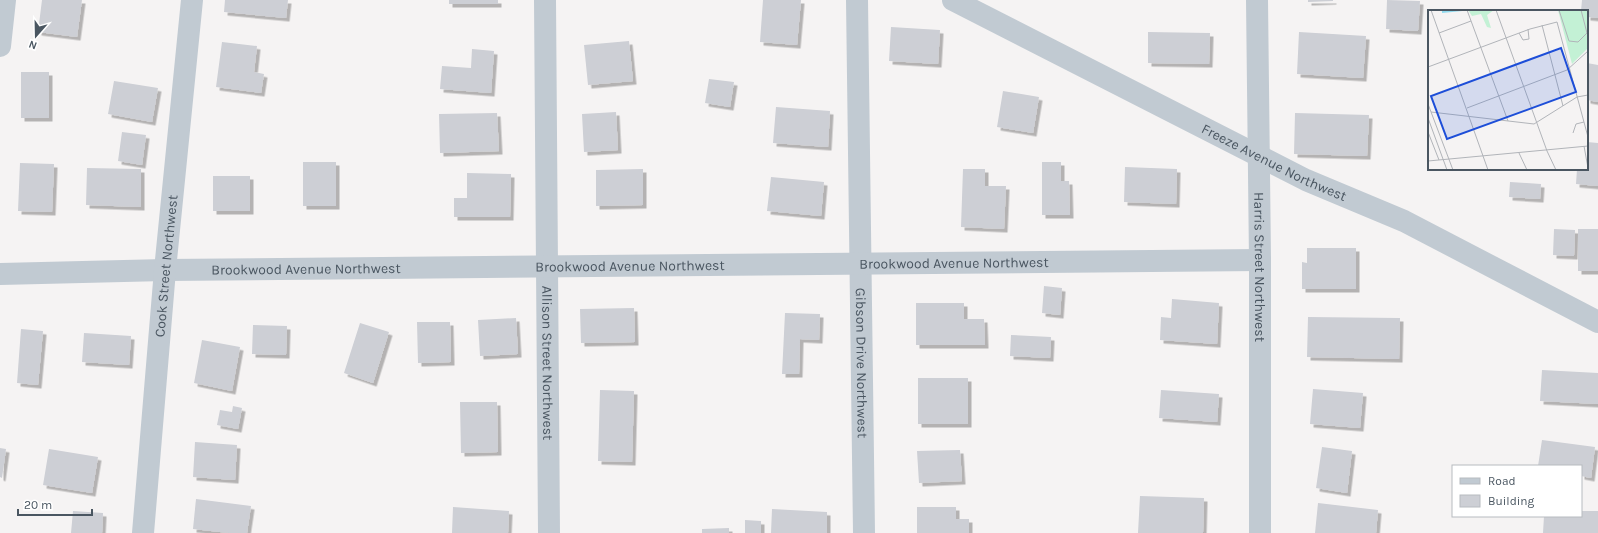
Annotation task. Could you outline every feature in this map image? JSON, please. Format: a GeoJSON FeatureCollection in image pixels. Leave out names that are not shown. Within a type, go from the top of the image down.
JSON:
{"type":"FeatureCollection","features":[{"type":"Feature","properties":{"kind":"street"},"geometry":{"type":"LineString","coordinates":[[0,46],[5,0]]}},
{"type":"Feature","properties":{"kind":"street","name":"Cook Street Northwest"},"geometry":{"type":"LineString","coordinates":[[143,533],[165,270],[192,0]]}},
{"type":"Feature","properties":{"kind":"street","name":"Allison Street Northwest"},"geometry":{"type":"LineString","coordinates":[[544,0],[549,533]]}},
{"type":"Feature","properties":{"kind":"street","name":"Gibson Drive Northwest"},"geometry":{"type":"LineString","coordinates":[[857,0],[864,533]]}},
{"type":"Feature","properties":{"kind":"street","name":"Freeze Avenue Northwest"},"geometry":{"type":"LineString","coordinates":[[953,0],[1306,180],[1404,221],[1598,322]]}},
{"type":"Feature","properties":{"kind":"street","name":"Harris Street Northwest"},"geometry":{"type":"LineString","coordinates":[[1257,0],[1260,260],[1260,533]]}},
{"type":"Feature","properties":{"kind":"street","name":"Brookwood Avenue Northwest"},"geometry":{"type":"LineString","coordinates":[[0,274],[165,270],[1260,260]]}},
{"type":"Feature","properties":{"kind":"building"},"geometry":{"type":"Polygon","coordinates":[[[42,0],[82,0],[77,37],[38,32],[42,0]]]}},
{"type":"Feature","properties":{"kind":"building"},"geometry":{"type":"Polygon","coordinates":[[[225,0],[288,0],[286,18],[224,12],[225,0]]]}},
{"type":"Feature","properties":{"kind":"building"},"geometry":{"type":"Polygon","coordinates":[[[449,0],[498,0],[498,4],[449,4],[449,0]]]}},
{"type":"Feature","properties":{"kind":"building"},"geometry":{"type":"Polygon","coordinates":[[[763,0],[801,0],[797,45],[760,42],[763,0]]]}},
{"type":"Feature","properties":{"kind":"building"},"geometry":{"type":"Polygon","coordinates":[[[1308,0],[1333,0],[1333,1],[1308,2],[1308,0]]]}},
{"type":"Feature","properties":{"kind":"building"},"geometry":{"type":"Polygon","coordinates":[[[1387,0],[1420,1],[1418,31],[1386,29],[1387,0]]]}},
{"type":"Feature","properties":{"kind":"building"},"geometry":{"type":"Polygon","coordinates":[[[1582,0],[1598,0],[1598,18],[1588,17],[1588,10],[1581,10],[1582,0]]]}},
{"type":"Feature","properties":{"kind":"building"},"geometry":{"type":"Polygon","coordinates":[[[891,27],[940,30],[938,64],[889,61],[891,27]]]}},
{"type":"Feature","properties":{"kind":"building"},"geometry":{"type":"Polygon","coordinates":[[[1148,32],[1210,33],[1209,64],[1148,63],[1148,32]]]}},
{"type":"Feature","properties":{"kind":"building"},"geometry":{"type":"Polygon","coordinates":[[[1299,32],[1366,36],[1363,78],[1297,74],[1299,32]]]}},
{"type":"Feature","properties":{"kind":"building"},"geometry":{"type":"Polygon","coordinates":[[[629,41],[633,81],[588,85],[584,45],[629,41]]]}},
{"type":"Feature","properties":{"kind":"building"},"geometry":{"type":"Polygon","coordinates":[[[222,42],[257,46],[254,72],[264,74],[261,93],[216,87],[222,42]]]}},
{"type":"Feature","properties":{"kind":"building"},"geometry":{"type":"Polygon","coordinates":[[[472,49],[494,51],[491,93],[440,89],[442,66],[471,68],[472,49]]]}},
{"type":"Feature","properties":{"kind":"building"},"geometry":{"type":"Polygon","coordinates":[[[1588,63],[1598,65],[1598,102],[1588,100],[1588,63]]]}},
{"type":"Feature","properties":{"kind":"building"},"geometry":{"type":"Polygon","coordinates":[[[21,72],[49,72],[49,118],[21,118],[21,72]]]}},
{"type":"Feature","properties":{"kind":"building"},"geometry":{"type":"Polygon","coordinates":[[[709,79],[734,82],[730,107],[705,103],[709,79]]]}},
{"type":"Feature","properties":{"kind":"building"},"geometry":{"type":"Polygon","coordinates":[[[114,81],[158,88],[152,122],[108,114],[114,81]]]}},
{"type":"Feature","properties":{"kind":"building"},"geometry":{"type":"Polygon","coordinates":[[[1003,91],[1039,97],[1033,133],[997,127],[1003,91]]]}},
{"type":"Feature","properties":{"kind":"building"},"geometry":{"type":"Polygon","coordinates":[[[776,107],[830,111],[828,147],[773,143],[776,107]]]}},
{"type":"Feature","properties":{"kind":"building"},"geometry":{"type":"Polygon","coordinates":[[[616,112],[618,150],[584,152],[582,114],[616,112]]]}},
{"type":"Feature","properties":{"kind":"building"},"geometry":{"type":"Polygon","coordinates":[[[497,113],[499,151],[440,153],[439,114],[497,113]]]}},
{"type":"Feature","properties":{"kind":"building"},"geometry":{"type":"Polygon","coordinates":[[[1295,113],[1369,115],[1367,156],[1294,154],[1295,113]]]}},
{"type":"Feature","properties":{"kind":"building"},"geometry":{"type":"Polygon","coordinates":[[[122,132],[146,135],[142,165],[118,161],[122,132]]]}},
{"type":"Feature","properties":{"kind":"building"},"geometry":{"type":"Polygon","coordinates":[[[1588,142],[1598,143],[1598,186],[1576,184],[1577,170],[1588,170],[1588,142]]]}},
{"type":"Feature","properties":{"kind":"building"},"geometry":{"type":"Polygon","coordinates":[[[303,162],[336,162],[336,206],[303,206],[303,162]]]}},
{"type":"Feature","properties":{"kind":"building"},"geometry":{"type":"Polygon","coordinates":[[[1042,162],[1061,162],[1061,181],[1069,181],[1070,215],[1042,215],[1042,162]]]}},
{"type":"Feature","properties":{"kind":"building"},"geometry":{"type":"Polygon","coordinates":[[[20,163],[54,164],[52,212],[18,211],[20,163]]]}},
{"type":"Feature","properties":{"kind":"building"},"geometry":{"type":"Polygon","coordinates":[[[1125,167],[1177,169],[1176,204],[1124,202],[1125,167]]]}},
{"type":"Feature","properties":{"kind":"building"},"geometry":{"type":"Polygon","coordinates":[[[87,168],[141,169],[141,207],[86,205],[87,168]]]}},
{"type":"Feature","properties":{"kind":"building"},"geometry":{"type":"Polygon","coordinates":[[[643,169],[643,205],[596,206],[596,170],[643,169]]]}},
{"type":"Feature","properties":{"kind":"building"},"geometry":{"type":"Polygon","coordinates":[[[963,169],[985,169],[985,186],[1006,186],[1004,229],[961,227],[963,169]]]}},
{"type":"Feature","properties":{"kind":"building"},"geometry":{"type":"Polygon","coordinates":[[[467,173],[511,174],[510,217],[454,217],[454,198],[467,198],[467,173]]]}},
{"type":"Feature","properties":{"kind":"building"},"geometry":{"type":"Polygon","coordinates":[[[213,176],[250,176],[250,211],[213,211],[213,176]]]}},
{"type":"Feature","properties":{"kind":"building"},"geometry":{"type":"Polygon","coordinates":[[[771,177],[824,182],[821,216],[767,211],[771,177]]]}},
{"type":"Feature","properties":{"kind":"building"},"geometry":{"type":"Polygon","coordinates":[[[1510,182],[1541,184],[1540,199],[1509,197],[1510,182]]]}},
{"type":"Feature","properties":{"kind":"building"},"geometry":{"type":"Polygon","coordinates":[[[1554,229],[1575,230],[1574,256],[1553,255],[1554,229]]]}},
{"type":"Feature","properties":{"kind":"building"},"geometry":{"type":"Polygon","coordinates":[[[1578,229],[1598,229],[1598,271],[1578,271],[1578,229]]]}},
{"type":"Feature","properties":{"kind":"building"},"geometry":{"type":"Polygon","coordinates":[[[1307,248],[1356,248],[1356,289],[1302,289],[1302,262],[1307,263],[1307,248]]]}},
{"type":"Feature","properties":{"kind":"building"},"geometry":{"type":"Polygon","coordinates":[[[1044,286],[1062,288],[1060,315],[1042,313],[1044,286]]]}},
{"type":"Feature","properties":{"kind":"building"},"geometry":{"type":"Polygon","coordinates":[[[1172,299],[1219,303],[1217,344],[1160,340],[1161,317],[1171,318],[1172,299]]]}},
{"type":"Feature","properties":{"kind":"building"},"geometry":{"type":"Polygon","coordinates":[[[916,303],[964,303],[964,319],[984,319],[985,345],[916,345],[916,303]]]}},
{"type":"Feature","properties":{"kind":"building"},"geometry":{"type":"Polygon","coordinates":[[[634,308],[635,342],[581,343],[580,309],[634,308]]]}},
{"type":"Feature","properties":{"kind":"building"},"geometry":{"type":"Polygon","coordinates":[[[785,313],[820,314],[819,340],[800,339],[799,374],[782,374],[785,313]]]}},
{"type":"Feature","properties":{"kind":"building"},"geometry":{"type":"Polygon","coordinates":[[[1308,317],[1400,318],[1399,359],[1307,357],[1308,317]]]}},
{"type":"Feature","properties":{"kind":"building"},"geometry":{"type":"Polygon","coordinates":[[[516,318],[518,354],[480,356],[478,320],[516,318]]]}},
{"type":"Feature","properties":{"kind":"building"},"geometry":{"type":"Polygon","coordinates":[[[417,322],[450,322],[451,362],[418,363],[417,322]]]}},
{"type":"Feature","properties":{"kind":"building"},"geometry":{"type":"Polygon","coordinates":[[[360,323],[389,332],[373,383],[344,373],[360,323]]]}},
{"type":"Feature","properties":{"kind":"building"},"geometry":{"type":"Polygon","coordinates":[[[253,325],[287,326],[286,355],[252,354],[253,325]]]}},
{"type":"Feature","properties":{"kind":"building"},"geometry":{"type":"Polygon","coordinates":[[[21,329],[43,331],[38,385],[17,383],[21,329]]]}},
{"type":"Feature","properties":{"kind":"building"},"geometry":{"type":"Polygon","coordinates":[[[84,333],[131,336],[129,365],[82,362],[84,333]]]}},
{"type":"Feature","properties":{"kind":"building"},"geometry":{"type":"Polygon","coordinates":[[[1011,335],[1051,337],[1050,358],[1010,356],[1011,335]]]}},
{"type":"Feature","properties":{"kind":"building"},"geometry":{"type":"Polygon","coordinates":[[[202,340],[240,347],[232,391],[194,383],[202,340]]]}},
{"type":"Feature","properties":{"kind":"building"},"geometry":{"type":"Polygon","coordinates":[[[1542,370],[1598,373],[1598,404],[1540,401],[1542,370]]]}},
{"type":"Feature","properties":{"kind":"building"},"geometry":{"type":"Polygon","coordinates":[[[918,378],[968,378],[968,424],[918,424],[918,378]]]}},
{"type":"Feature","properties":{"kind":"building"},"geometry":{"type":"Polygon","coordinates":[[[1313,389],[1363,393],[1360,428],[1310,424],[1313,389]]]}},
{"type":"Feature","properties":{"kind":"building"},"geometry":{"type":"Polygon","coordinates":[[[600,390],[634,391],[632,462],[598,461],[600,390]]]}},
{"type":"Feature","properties":{"kind":"building"},"geometry":{"type":"Polygon","coordinates":[[[1161,390],[1219,394],[1217,422],[1159,418],[1161,390]]]}},
{"type":"Feature","properties":{"kind":"building"},"geometry":{"type":"Polygon","coordinates":[[[460,402],[497,402],[498,452],[461,453],[460,402]]]}},
{"type":"Feature","properties":{"kind":"building"},"geometry":{"type":"Polygon","coordinates":[[[233,406],[242,408],[238,429],[217,425],[220,410],[232,412],[233,406]]]}},
{"type":"Feature","properties":{"kind":"building"},"geometry":{"type":"Polygon","coordinates":[[[1542,440],[1595,447],[1591,478],[1582,476],[1582,465],[1538,465],[1542,440]]]}},
{"type":"Feature","properties":{"kind":"building"},"geometry":{"type":"Polygon","coordinates":[[[195,442],[237,445],[235,480],[193,477],[195,442]]]}},
{"type":"Feature","properties":{"kind":"building"},"geometry":{"type":"Polygon","coordinates":[[[1322,447],[1352,451],[1347,493],[1316,488],[1322,447]]]}},
{"type":"Feature","properties":{"kind":"building"},"geometry":{"type":"Polygon","coordinates":[[[0,448],[6,449],[2,478],[0,477],[0,448]]]}},
{"type":"Feature","properties":{"kind":"building"},"geometry":{"type":"Polygon","coordinates":[[[49,449],[98,457],[92,493],[43,485],[49,449]]]}},
{"type":"Feature","properties":{"kind":"building"},"geometry":{"type":"Polygon","coordinates":[[[960,450],[962,481],[919,483],[917,451],[960,450]]]}},
{"type":"Feature","properties":{"kind":"building"},"geometry":{"type":"Polygon","coordinates":[[[1140,496],[1204,498],[1203,533],[1138,533],[1140,496]]]}},
{"type":"Feature","properties":{"kind":"building"},"geometry":{"type":"Polygon","coordinates":[[[196,499],[251,506],[247,533],[229,533],[193,529],[196,499]]]}},
{"type":"Feature","properties":{"kind":"building"},"geometry":{"type":"Polygon","coordinates":[[[1318,503],[1378,510],[1376,533],[1315,533],[1318,503]]]}},
{"type":"Feature","properties":{"kind":"building"},"geometry":{"type":"Polygon","coordinates":[[[453,507],[509,511],[508,533],[452,533],[453,507]]]}},
{"type":"Feature","properties":{"kind":"building"},"geometry":{"type":"Polygon","coordinates":[[[917,507],[956,507],[956,519],[969,519],[969,533],[917,533],[917,507]]]}},
{"type":"Feature","properties":{"kind":"building"},"geometry":{"type":"Polygon","coordinates":[[[772,509],[827,512],[827,533],[771,533],[772,509]]]}},
{"type":"Feature","properties":{"kind":"building"},"geometry":{"type":"Polygon","coordinates":[[[73,511],[103,513],[102,533],[71,533],[73,511]]]}},
{"type":"Feature","properties":{"kind":"building"},"geometry":{"type":"Polygon","coordinates":[[[1582,511],[1598,511],[1598,533],[1543,533],[1544,517],[1582,517],[1582,511]]]}},
{"type":"Feature","properties":{"kind":"building"},"geometry":{"type":"Polygon","coordinates":[[[745,520],[761,521],[761,533],[745,533],[745,520]]]}},
{"type":"Feature","properties":{"kind":"building"},"geometry":{"type":"Polygon","coordinates":[[[729,528],[729,533],[702,533],[702,529],[729,528]]]}}]}
